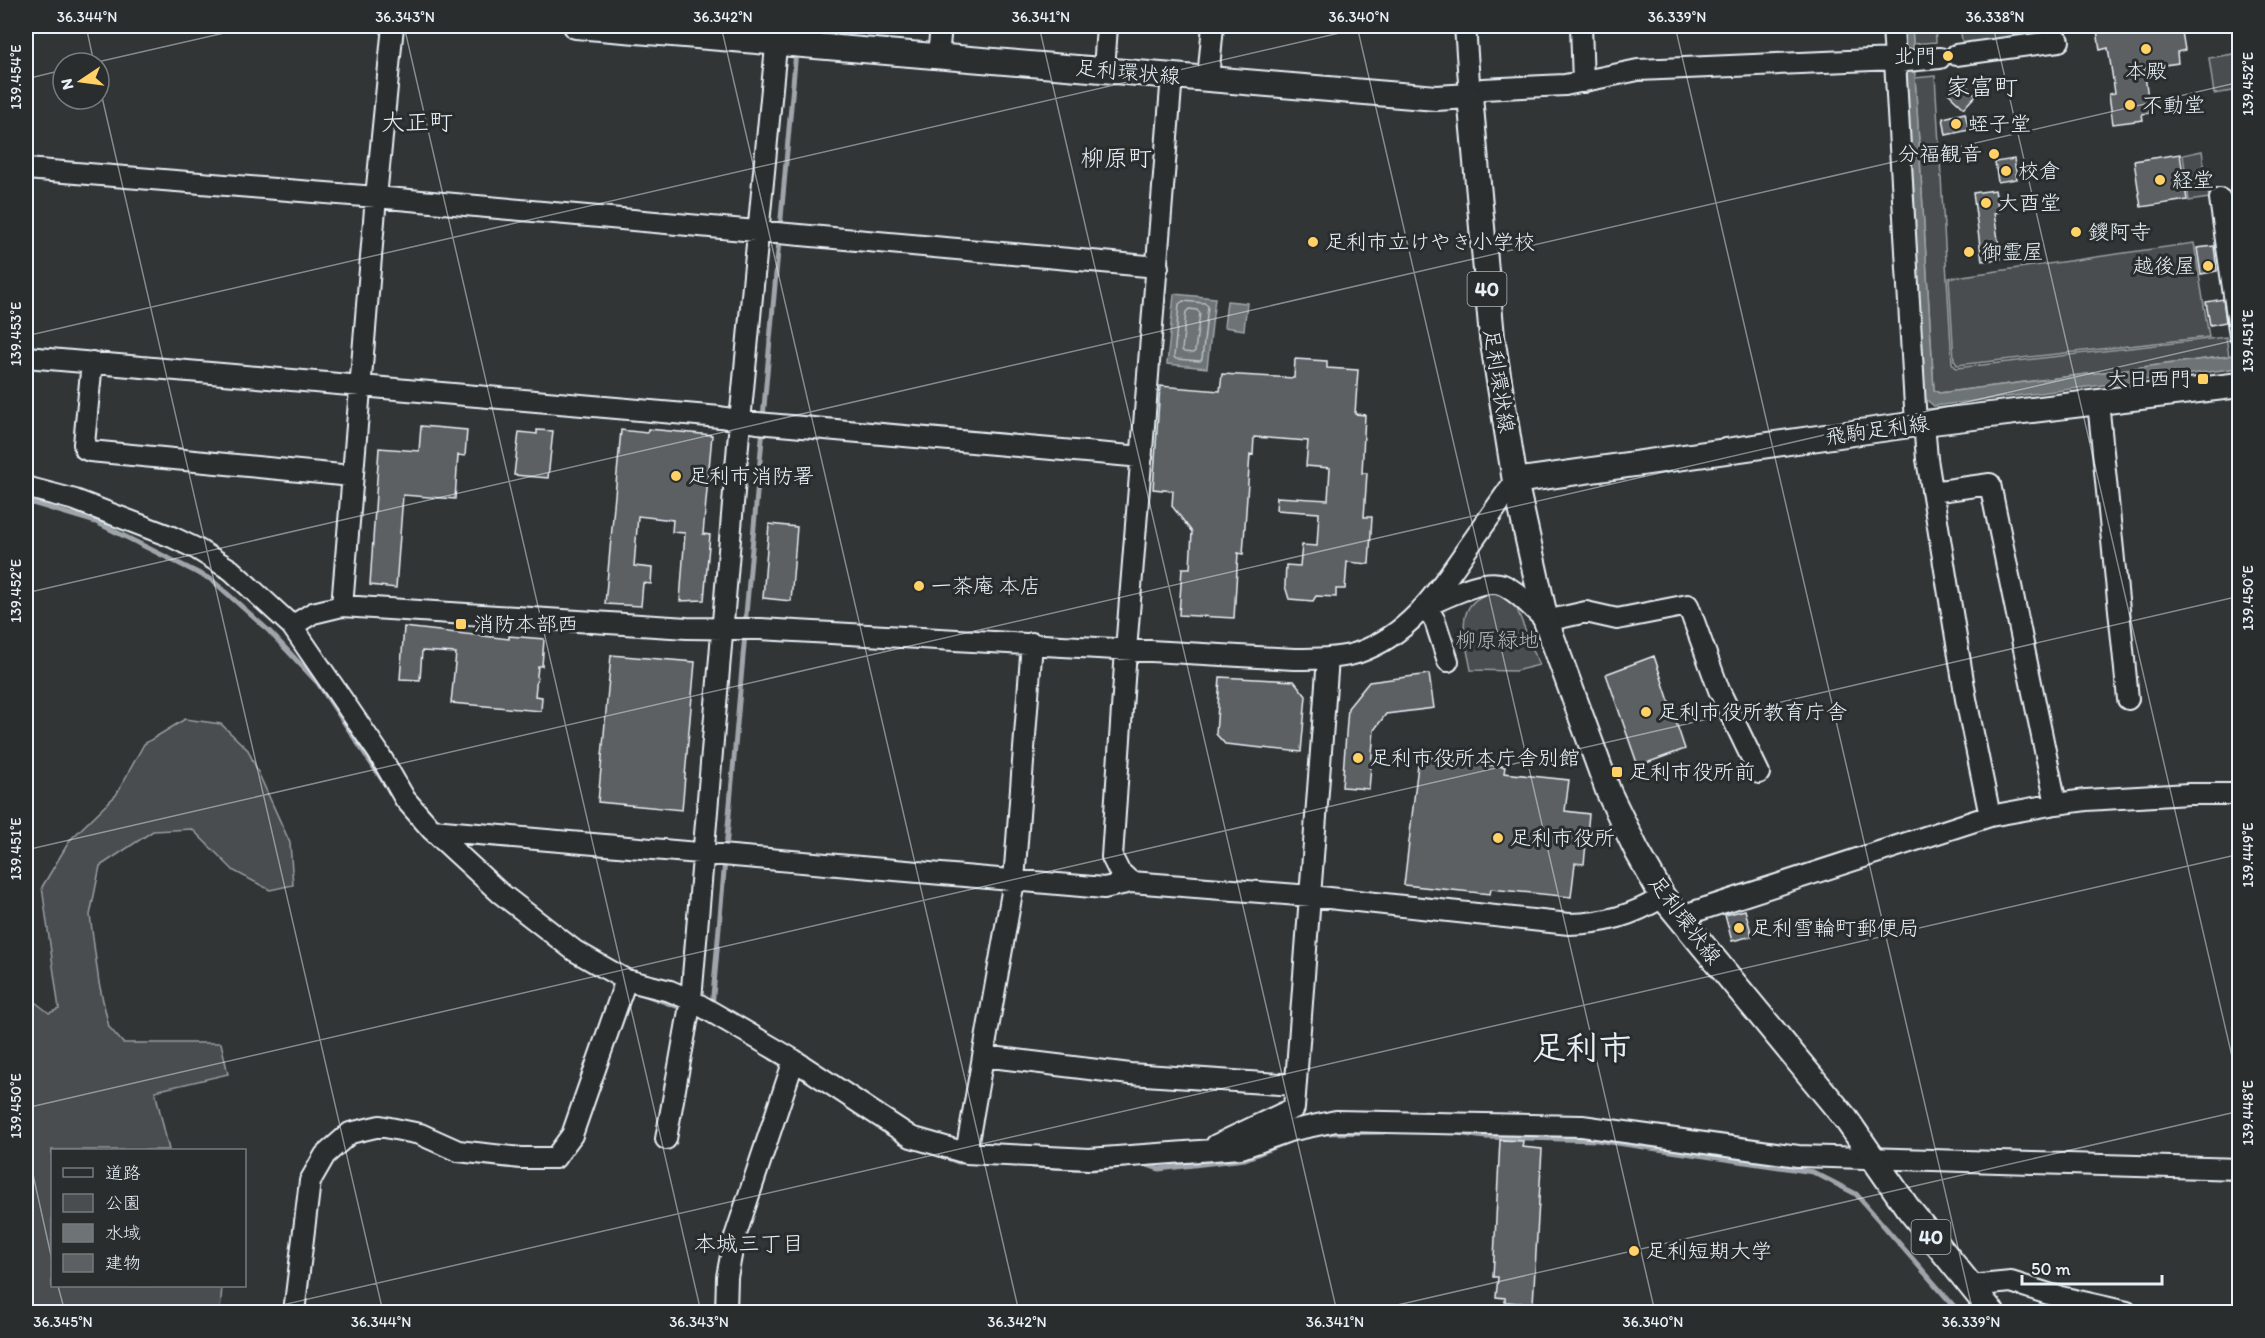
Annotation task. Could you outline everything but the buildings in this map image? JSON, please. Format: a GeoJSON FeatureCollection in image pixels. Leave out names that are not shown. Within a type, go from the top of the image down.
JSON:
{"type":"FeatureCollection","features":[{"type":"Feature","properties":{"kind":"main road","name":"足利環状線"},"geometry":{"type":"LineString","coordinates":[[576,26],[778,34],[939,56],[1436,98],[1470,96],[1492,337],[1515,481],[1546,621],[1609,793],[1636,851],[1663,897],[1846,1119],[1907,1207],[1992,1312]]}},
{"type":"Feature","properties":{"kind":"main road","name":"飛駒足利線"},"geometry":{"type":"LineString","coordinates":[[1515,481],[1920,424],[2240,385]]}},
{"type":"Feature","properties":{"kind":"street"},"geometry":{"type":"LineString","coordinates":[[342,606],[376,197],[393,26]]}},
{"type":"Feature","properties":{"kind":"street"},"geometry":{"type":"LineString","coordinates":[[939,56],[941,26]]}},
{"type":"Feature","properties":{"kind":"street"},"geometry":{"type":"LineString","coordinates":[[1104,70],[1107,26]]}},
{"type":"Feature","properties":{"kind":"street"},"geometry":{"type":"LineString","coordinates":[[1208,78],[1213,26]]}},
{"type":"Feature","properties":{"kind":"street"},"geometry":{"type":"LineString","coordinates":[[1465,26],[1470,96],[1483,89],[1566,85],[1638,70],[1902,60],[2059,41]]}},
{"type":"Feature","properties":{"kind":"street"},"geometry":{"type":"LineString","coordinates":[[1581,26],[1583,82]]}},
{"type":"Feature","properties":{"kind":"street"},"geometry":{"type":"LineString","coordinates":[[1893,26],[1902,60],[1920,424],[1966,699],[1990,816]]}},
{"type":"Feature","properties":{"kind":"street"},"geometry":{"type":"LineString","coordinates":[[666,1139],[691,1000],[740,421],[778,34]]}},
{"type":"Feature","properties":{"kind":"street"},"geometry":{"type":"LineString","coordinates":[[1131,882],[1119,871],[1112,857],[1126,650],[1172,75]]}},
{"type":"Feature","properties":{"kind":"street"},"geometry":{"type":"LineString","coordinates":[[26,169],[376,197],[1158,267]]}},
{"type":"Feature","properties":{"kind":"street"},"geometry":{"type":"LineString","coordinates":[[2220,199],[2240,336]]}},
{"type":"Feature","properties":{"kind":"street"},"geometry":{"type":"LineString","coordinates":[[26,357],[720,417],[740,421],[1142,457]]}},
{"type":"Feature","properties":{"kind":"street"},"geometry":{"type":"LineString","coordinates":[[92,362],[85,449],[352,476]]}},
{"type":"Feature","properties":{"kind":"street"},"geometry":{"type":"LineString","coordinates":[[2098,402],[2128,699]]}},
{"type":"Feature","properties":{"kind":"street"},"geometry":{"type":"LineString","coordinates":[[292,626],[314,613],[342,606],[676,627],[724,627],[1294,659],[1328,658],[1357,653],[1384,641],[1416,617],[1515,481]]}},
{"type":"Feature","properties":{"kind":"street"},"geometry":{"type":"LineString","coordinates":[[1932,492],[1990,484],[2056,804]]}},
{"type":"Feature","properties":{"kind":"street"},"geometry":{"type":"LineString","coordinates":[[26,487],[75,500],[172,537],[231,570],[292,626],[372,743],[405,799],[432,830],[499,892],[566,945],[626,980],[670,991],[691,1000],[794,1060],[911,1137],[966,1153],[1089,1158],[1241,1148],[1289,1131],[1336,1121],[1582,1126],[1798,1156],[2240,1168]]}},
{"type":"Feature","properties":{"kind":"street"},"geometry":{"type":"LineString","coordinates":[[1426,606],[1467,589],[1496,582],[1511,589],[1546,621],[1586,612],[1617,619],[1688,605],[1719,690],[1759,773]]}},
{"type":"Feature","properties":{"kind":"street"},"geometry":{"type":"LineString","coordinates":[[1426,606],[1435,621],[1448,661]]}},
{"type":"Feature","properties":{"kind":"street"},"geometry":{"type":"LineString","coordinates":[[966,1153],[1014,881],[1032,643]]}},
{"type":"Feature","properties":{"kind":"street"},"geometry":{"type":"LineString","coordinates":[[1205,1151],[1294,1108],[1328,658]]}},
{"type":"Feature","properties":{"kind":"street"},"geometry":{"type":"LineString","coordinates":[[1678,917],[1990,816],[2056,804],[2189,794],[2240,794]]}},
{"type":"Feature","properties":{"kind":"street"},"geometry":{"type":"LineString","coordinates":[[432,830],[1104,888],[1131,882],[1311,896],[1569,924],[1596,924],[1622,917],[1640,911],[1663,897]]}},
{"type":"Feature","properties":{"kind":"street"},"geometry":{"type":"LineString","coordinates":[[294,1312],[310,1181],[325,1155],[350,1133],[380,1126],[420,1134],[458,1151],[521,1158],[555,1158],[572,1135],[626,980]]}},
{"type":"Feature","properties":{"kind":"street"},"geometry":{"type":"LineString","coordinates":[[983,1056],[1130,1074],[1295,1085]]}},
{"type":"Feature","properties":{"kind":"street"},"geometry":{"type":"LineString","coordinates":[[726,1312],[727,1277],[734,1240],[794,1060]]}},
{"type":"Feature","properties":{"kind":"street"},"geometry":{"type":"LineString","coordinates":[[1970,1286],[2011,1282],[2052,1295],[2127,1312]]}},
{"type":"Feature","properties":{"kind":"green space"},"geometry":{"type":"Polygon","coordinates":[[[1912,26],[1935,26],[1936,42],[1913,44],[1912,26]]]}},
{"type":"Feature","properties":{"kind":"green space"},"geometry":{"type":"Polygon","coordinates":[[[1960,26],[2063,26],[2059,32],[1963,47],[1960,26]]]}},
{"type":"Feature","properties":{"kind":"green space"},"geometry":{"type":"Polygon","coordinates":[[[2239,53],[2239,90],[2214,94],[2209,58],[2239,53]]]}},
{"type":"Feature","properties":{"kind":"green space"},"geometry":{"type":"Polygon","coordinates":[[[1935,76],[1952,363],[1956,368],[2226,337],[2229,356],[1939,393],[1934,390],[1915,78],[1935,76]]]}},
{"type":"Feature","properties":{"kind":"green space"},"geometry":{"type":"Polygon","coordinates":[[[2202,151],[2209,198],[2189,201],[2183,155],[2202,151]]]}},
{"type":"Feature","properties":{"kind":"green space"},"geometry":{"type":"Polygon","coordinates":[[[2194,243],[2209,337],[1957,365],[1954,360],[1949,278],[2194,243]]]}},
{"type":"Feature","properties":{"kind":"green space","name":"柳原緑地"},"geometry":{"type":"Polygon","coordinates":[[[1492,593],[1503,596],[1515,604],[1539,665],[1515,671],[1471,670],[1464,624],[1466,614],[1479,598],[1492,593]]]}},
{"type":"Feature","properties":{"kind":"green space"},"geometry":{"type":"Polygon","coordinates":[[[185,719],[221,724],[248,750],[290,843],[293,885],[270,890],[234,871],[192,829],[153,831],[100,866],[90,915],[99,983],[109,1027],[123,1043],[221,1043],[228,1074],[155,1091],[169,1149],[51,1149],[51,1287],[222,1287],[220,1312],[26,1312],[26,995],[49,1013],[59,1009],[42,887],[70,840],[116,795],[144,744],[185,719]]]}},
{"type":"Feature","properties":{"kind":"water"},"geometry":{"type":"Polygon","coordinates":[[[1899,26],[1912,26],[1934,390],[1939,393],[2229,356],[2239,352],[2239,368],[1934,406],[1923,397],[1899,26]]]}},
{"type":"Feature","properties":{"kind":"water"},"geometry":{"type":"Polygon","coordinates":[[[1174,294],[1215,298],[1207,368],[1167,364],[1174,294]]]}},
{"type":"Feature","properties":{"kind":"water"},"geometry":{"type":"Polygon","coordinates":[[[1227,301],[1247,303],[1244,330],[1224,327],[1227,301]]]}},
{"type":"Feature","properties":{"kind":"waterway"},"geometry":{"type":"LineString","coordinates":[[797,39],[798,26]]}},
{"type":"Feature","properties":{"kind":"waterway"},"geometry":{"type":"LineString","coordinates":[[763,418],[796,51]]}},
{"type":"Feature","properties":{"kind":"waterway"},"geometry":{"type":"LineString","coordinates":[[745,625],[763,428]]}},
{"type":"Feature","properties":{"kind":"waterway"},"geometry":{"type":"LineString","coordinates":[[26,501],[96,522],[212,580],[269,631],[318,683],[385,784]]}},
{"type":"Feature","properties":{"kind":"waterway"},"geometry":{"type":"LineString","coordinates":[[712,1007],[745,634]]}},
{"type":"Feature","properties":{"kind":"waterway"},"geometry":{"type":"LineString","coordinates":[[640,993],[684,1009]]}},
{"type":"Feature","properties":{"kind":"waterway"},"geometry":{"type":"LineString","coordinates":[[771,1058],[788,1068]]}},
{"type":"Feature","properties":{"kind":"waterway"},"geometry":{"type":"LineString","coordinates":[[1322,1133],[1384,1132]]}},
{"type":"Feature","properties":{"kind":"waterway"},"geometry":{"type":"LineString","coordinates":[[1457,1133],[1485,1137],[1597,1140],[1813,1172],[1856,1194],[1959,1312]]}},
{"type":"Feature","properties":{"kind":"waterway"},"geometry":{"type":"LineString","coordinates":[[1031,1166],[1092,1169],[1144,1164],[1159,1169],[1245,1159],[1292,1140]]}},
{"type":"Feature","properties":{"kind":"waterway"},"geometry":{"type":"LineString","coordinates":[[939,1155],[958,1162],[968,1162]]}},
{"type":"Feature","properties":{"kind":"place","name":"本殿"},"geometry":{"type":"Point","coordinates":[2146,49]}},
{"type":"Feature","properties":{"kind":"place","name":"北門"},"geometry":{"type":"Point","coordinates":[1948,56]}},
{"type":"Feature","properties":{"kind":"place","name":"不動堂"},"geometry":{"type":"Point","coordinates":[2130,105]}},
{"type":"Feature","properties":{"kind":"place","name":"蛭子堂"},"geometry":{"type":"Point","coordinates":[1956,124]}},
{"type":"Feature","properties":{"kind":"place","name":"分福観音"},"geometry":{"type":"Point","coordinates":[1994,154]}},
{"type":"Feature","properties":{"kind":"place","name":"校倉"},"geometry":{"type":"Point","coordinates":[2006,171]}},
{"type":"Feature","properties":{"kind":"place","name":"経堂"},"geometry":{"type":"Point","coordinates":[2160,180]}},
{"type":"Feature","properties":{"kind":"place","name":"大酉堂"},"geometry":{"type":"Point","coordinates":[1986,203]}},
{"type":"Feature","properties":{"kind":"place","name":"鑁阿寺"},"geometry":{"type":"Point","coordinates":[2076,232]}},
{"type":"Feature","properties":{"kind":"place","name":"足利市立けやき小学校"},"geometry":{"type":"Point","coordinates":[1313,242]}},
{"type":"Feature","properties":{"kind":"place","name":"御霊屋"},"geometry":{"type":"Point","coordinates":[1969,252]}},
{"type":"Feature","properties":{"kind":"place","name":"越後屋"},"geometry":{"type":"Point","coordinates":[2208,266]}},
{"type":"Feature","properties":{"kind":"place","name":"大日西門"},"geometry":{"type":"Point","coordinates":[2203,379]}},
{"type":"Feature","properties":{"kind":"place","name":"足利市消防署"},"geometry":{"type":"Point","coordinates":[676,476]}},
{"type":"Feature","properties":{"kind":"place","name":"一茶庵 本店"},"geometry":{"type":"Point","coordinates":[919,586]}},
{"type":"Feature","properties":{"kind":"place","name":"消防本部西"},"geometry":{"type":"Point","coordinates":[461,624]}},
{"type":"Feature","properties":{"kind":"place","name":"足利市役所教育庁舎"},"geometry":{"type":"Point","coordinates":[1646,712]}},
{"type":"Feature","properties":{"kind":"place","name":"足利市役所本庁舎別館"},"geometry":{"type":"Point","coordinates":[1358,758]}},
{"type":"Feature","properties":{"kind":"place","name":"足利市役所前"},"geometry":{"type":"Point","coordinates":[1617,772]}},
{"type":"Feature","properties":{"kind":"place","name":"足利市役所"},"geometry":{"type":"Point","coordinates":[1498,838]}},
{"type":"Feature","properties":{"kind":"place","name":"足利雪輪町郵便局"},"geometry":{"type":"Point","coordinates":[1739,928]}},
{"type":"Feature","properties":{"kind":"place","name":"足利短期大学"},"geometry":{"type":"Point","coordinates":[1634,1251]}},
{"type":"Feature","properties":{"kind":"district","name":"家富町"},"geometry":{"type":"Point","coordinates":[1982,87]}},
{"type":"Feature","properties":{"kind":"district","name":"大正町"},"geometry":{"type":"Point","coordinates":[417,122]}},
{"type":"Feature","properties":{"kind":"district","name":"柳原町"},"geometry":{"type":"Point","coordinates":[1116,158]}},
{"type":"Feature","properties":{"kind":"district","name":"足利市"},"geometry":{"type":"Point","coordinates":[1582,1047]}},
{"type":"Feature","properties":{"kind":"district","name":"本城三丁目"},"geometry":{"type":"Point","coordinates":[749,1243]}}]}
